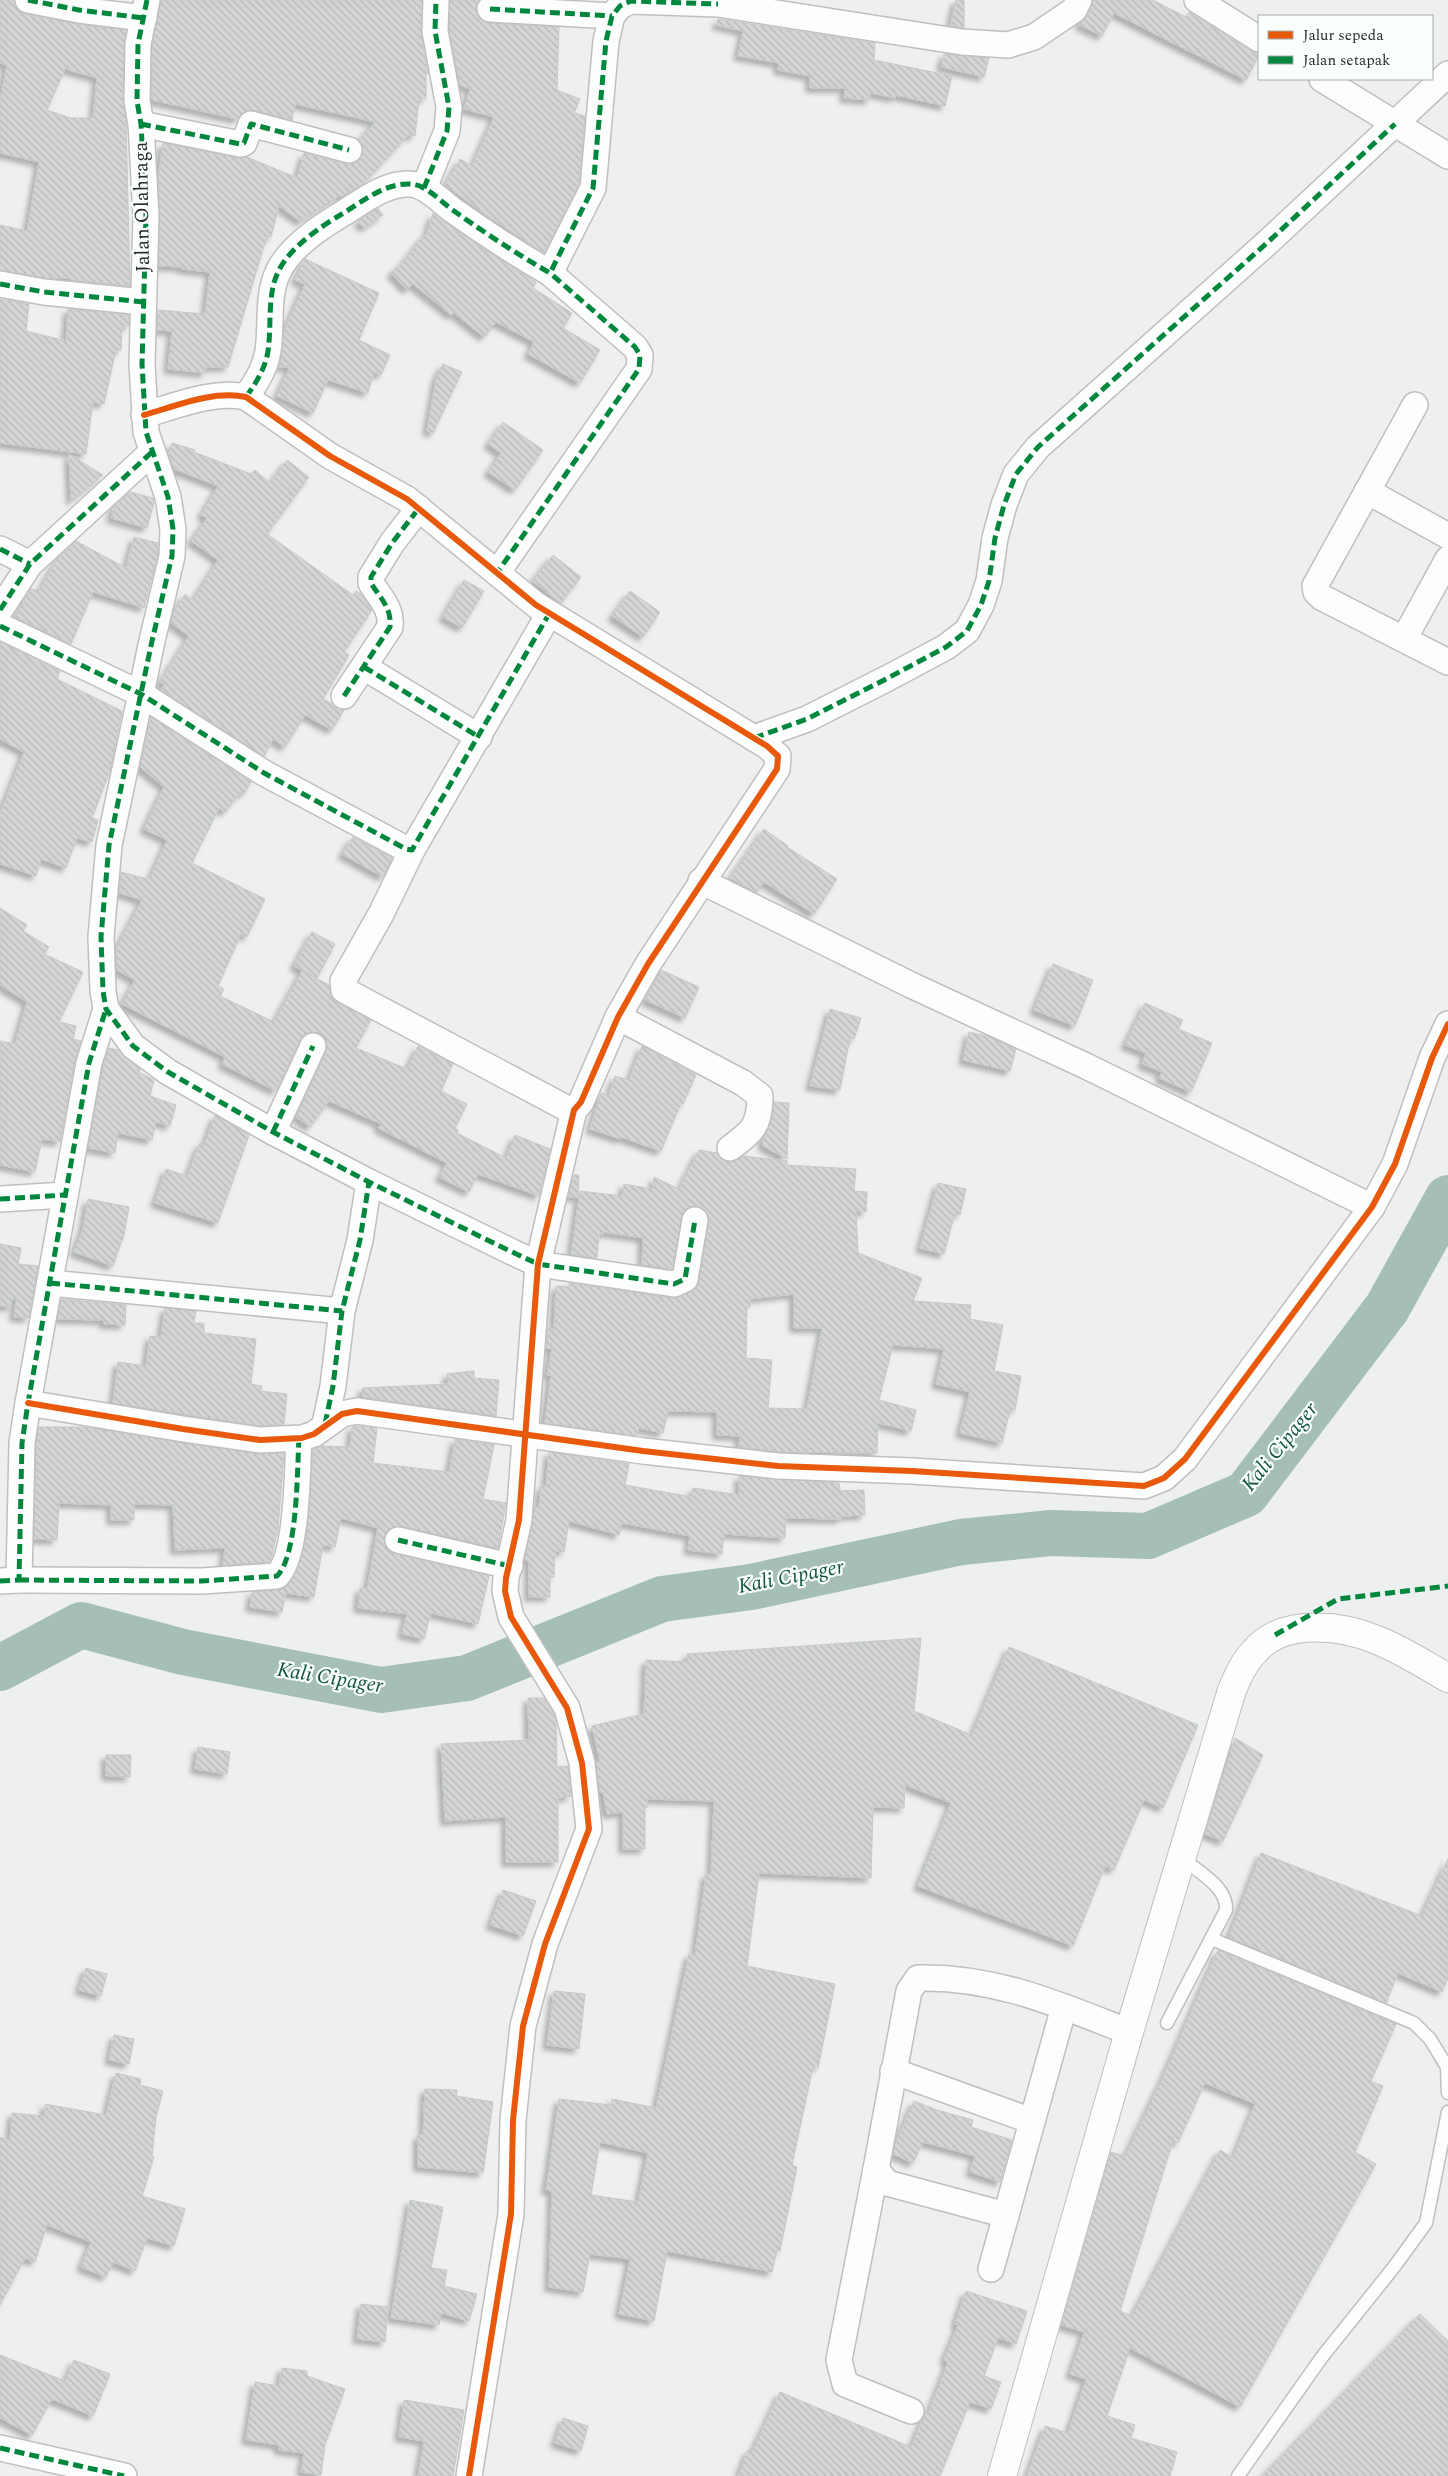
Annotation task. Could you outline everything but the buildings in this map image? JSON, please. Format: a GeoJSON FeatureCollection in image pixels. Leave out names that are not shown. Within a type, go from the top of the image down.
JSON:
{"type":"FeatureCollection","features":[{"type":"Feature","properties":{"kind":"street"},"geometry":{"type":"LineString","coordinates":[[28,0],[79,10],[145,9]]}},
{"type":"Feature","properties":{"kind":"street"},"geometry":{"type":"LineString","coordinates":[[424,188],[447,130],[449,107],[435,30],[436,0]]}},
{"type":"Feature","properties":{"kind":"street"},"geometry":{"type":"LineString","coordinates":[[550,273],[593,188],[606,42],[612,16],[620,6],[631,1],[718,4],[962,42],[1008,45],[1034,37],[1074,10],[1079,0]]}},
{"type":"Feature","properties":{"kind":"street"},"geometry":{"type":"LineString","coordinates":[[1197,0],[1258,39]]}},
{"type":"Feature","properties":{"kind":"street","name":"Jalan Olahraga"},"geometry":{"type":"LineString","coordinates":[[106,1009],[103,991],[101,937],[109,845],[172,556],[173,530],[168,497],[146,432],[144,416],[142,364],[146,216],[141,124],[137,101],[138,44],[145,9]]}},
{"type":"Feature","properties":{"kind":"street"},"geometry":{"type":"LineString","coordinates":[[490,9],[612,16]]}},
{"type":"Feature","properties":{"kind":"street"},"geometry":{"type":"LineString","coordinates":[[754,738],[807,719],[946,647],[966,631],[981,605],[989,581],[995,538],[1004,505],[1016,474],[1038,447],[1268,242],[1448,74]]}},
{"type":"Feature","properties":{"kind":"street"},"geometry":{"type":"LineString","coordinates":[[1324,80],[1448,156]]}},
{"type":"Feature","properties":{"kind":"street"},"geometry":{"type":"LineString","coordinates":[[141,124],[240,144],[244,143],[251,124],[349,150]]}},
{"type":"Feature","properties":{"kind":"street"},"geometry":{"type":"LineString","coordinates":[[246,397],[260,378],[266,359],[269,344],[272,294],[278,272],[286,259],[307,239],[337,216],[389,186],[412,183],[424,188],[454,212],[550,273],[635,347],[640,355],[640,369],[497,572]]}},
{"type":"Feature","properties":{"kind":"street"},"geometry":{"type":"LineString","coordinates":[[0,284],[44,292],[143,302]]}},
{"type":"Feature","properties":{"kind":"street"},"geometry":{"type":"LineString","coordinates":[[144,416],[206,398],[232,394],[246,397],[330,456],[407,499],[497,572],[513,589],[549,614],[754,738],[778,756],[777,769],[648,964],[618,1017],[581,1102],[574,1110],[538,1264],[519,1520],[506,1578],[505,1591],[511,1617],[572,1720],[582,1763],[589,1829],[545,1944],[523,2026],[513,2120],[511,2214],[469,2476]]}},
{"type":"Feature","properties":{"kind":"street"},"geometry":{"type":"LineString","coordinates":[[1415,405],[1315,586],[1316,592],[1448,662]]}},
{"type":"Feature","properties":{"kind":"street"},"geometry":{"type":"LineString","coordinates":[[0,610],[30,564],[152,452]]}},
{"type":"Feature","properties":{"kind":"street"},"geometry":{"type":"LineString","coordinates":[[1368,491],[1448,536]]}},
{"type":"Feature","properties":{"kind":"street"},"geometry":{"type":"LineString","coordinates":[[344,696],[390,627],[391,616],[383,598],[371,583],[372,577],[397,536],[419,508]]}},
{"type":"Feature","properties":{"kind":"street"},"geometry":{"type":"LineString","coordinates":[[0,549],[30,564]]}},
{"type":"Feature","properties":{"kind":"street"},"geometry":{"type":"LineString","coordinates":[[1404,639],[1448,559]]}},
{"type":"Feature","properties":{"kind":"street"},"geometry":{"type":"LineString","coordinates":[[549,614],[412,850],[381,914],[343,981],[344,990],[566,1108],[574,1110]]}},
{"type":"Feature","properties":{"kind":"street"},"geometry":{"type":"LineString","coordinates":[[0,626],[142,694],[264,773],[406,850],[412,850]]}},
{"type":"Feature","properties":{"kind":"street"},"geometry":{"type":"LineString","coordinates":[[364,667],[479,737]]}},
{"type":"Feature","properties":{"kind":"street"},"geometry":{"type":"LineString","coordinates":[[702,881],[904,982],[1086,1066],[1372,1207]]}},
{"type":"Feature","properties":{"kind":"street"},"geometry":{"type":"LineString","coordinates":[[106,1009],[134,1046],[162,1067],[273,1132],[368,1182],[538,1264],[674,1284],[686,1279],[695,1220]]}},
{"type":"Feature","properties":{"kind":"street"},"geometry":{"type":"LineString","coordinates":[[106,1009],[89,1063],[28,1403],[22,1443],[10,1580],[202,1581],[277,1576],[286,1562],[291,1538],[299,1439]]}},
{"type":"Feature","properties":{"kind":"street"},"geometry":{"type":"LineString","coordinates":[[618,1017],[743,1083],[760,1096],[760,1109],[752,1132],[730,1148]]}},
{"type":"Feature","properties":{"kind":"street"},"geometry":{"type":"LineString","coordinates":[[28,1403],[260,1440],[299,1439],[314,1434],[325,1424],[342,1414],[357,1411],[643,1451],[778,1466],[912,1471],[1144,1486],[1164,1478],[1185,1459],[1372,1207],[1395,1164],[1432,1058],[1448,1024]]}},
{"type":"Feature","properties":{"kind":"street"},"geometry":{"type":"LineString","coordinates":[[273,1132],[313,1046]]}},
{"type":"Feature","properties":{"kind":"street"},"geometry":{"type":"LineString","coordinates":[[325,1424],[333,1386],[342,1311],[360,1240],[368,1182]]}},
{"type":"Feature","properties":{"kind":"street"},"geometry":{"type":"LineString","coordinates":[[0,1199],[66,1195]]}},
{"type":"Feature","properties":{"kind":"street"},"geometry":{"type":"LineString","coordinates":[[50,1283],[342,1311]]}},
{"type":"Feature","properties":{"kind":"street"},"geometry":{"type":"LineString","coordinates":[[398,1540],[510,1566]]}},
{"type":"Feature","properties":{"kind":"street"},"geometry":{"type":"LineString","coordinates":[[1002,2476],[1129,2032],[1232,1690],[1242,1668],[1256,1649],[1276,1635],[1301,1629],[1321,1628],[1348,1632],[1376,1640],[1448,1678]]}},
{"type":"Feature","properties":{"kind":"street"},"geometry":{"type":"LineString","coordinates":[[911,2410],[845,2384],[839,2360],[909,1991],[918,1978],[971,1980],[997,1985],[1064,2007],[1129,2032]]}},
{"type":"Feature","properties":{"kind":"street"},"geometry":{"type":"LineString","coordinates":[[991,2269],[1064,2007]]}},
{"type":"Feature","properties":{"kind":"street"},"geometry":{"type":"LineString","coordinates":[[893,2071],[1032,2121]]}},
{"type":"Feature","properties":{"kind":"street"},"geometry":{"type":"LineString","coordinates":[[876,2169],[887,2183],[1006,2215]]}},
{"type":"Feature","properties":{"kind":"street"},"geometry":{"type":"LineString","coordinates":[[0,2448],[124,2476]]}},
{"type":"Feature","properties":{"kind":"lane"},"geometry":{"type":"LineString","coordinates":[[1167,2023],[1212,1939],[1226,1910],[1227,1900],[1221,1890],[1182,1858]]}},
{"type":"Feature","properties":{"kind":"lane"},"geometry":{"type":"LineString","coordinates":[[1212,1939],[1414,2023],[1430,2039],[1447,2067],[1448,2093]]}},
{"type":"Feature","properties":{"kind":"lane"},"geometry":{"type":"LineString","coordinates":[[1238,2476],[1322,2357],[1394,2267],[1426,2223],[1448,2112]]}},
{"type":"Feature","properties":{"kind":"waterway","name":"Kali Cipager"},"geometry":{"type":"LineString","coordinates":[[0,1668],[81,1625],[183,1652],[381,1690],[467,1678],[662,1599],[751,1587],[961,1542],[1051,1533],[1148,1536],[1246,1494],[1387,1308],[1448,1198]]}},
{"type":"Feature","properties":{"kind":"marked path"},"geometry":{"type":"LineString","coordinates":[[28,0],[79,10],[144,18]]}},
{"type":"Feature","properties":{"kind":"marked path"},"geometry":{"type":"LineString","coordinates":[[147,0],[138,44],[137,101],[141,124],[146,216],[142,364],[146,432],[168,497],[173,529],[172,556],[109,845],[101,937],[103,991],[106,1009],[133,1046],[168,1072],[273,1132],[369,1182],[538,1264],[674,1284],[685,1279],[695,1220]]}},
{"type":"Feature","properties":{"kind":"marked path"},"geometry":{"type":"LineString","coordinates":[[424,188],[447,131],[449,107],[435,31],[436,0]]}},
{"type":"Feature","properties":{"kind":"marked path"},"geometry":{"type":"LineString","coordinates":[[246,397],[258,378],[267,357],[273,289],[283,263],[297,247],[333,219],[392,186],[410,184],[422,187],[489,235],[550,273],[593,188],[606,41],[612,16],[620,6],[631,1],[718,4]]}},
{"type":"Feature","properties":{"kind":"marked path"},"geometry":{"type":"LineString","coordinates":[[490,9],[612,16]]}},
{"type":"Feature","properties":{"kind":"marked path"},"geometry":{"type":"LineString","coordinates":[[141,124],[240,144],[244,143],[251,124],[349,150]]}},
{"type":"Feature","properties":{"kind":"marked path"},"geometry":{"type":"LineString","coordinates":[[754,738],[807,719],[946,647],[967,631],[981,605],[989,581],[995,538],[1004,505],[1016,474],[1038,447],[1268,242],[1395,124]]}},
{"type":"Feature","properties":{"kind":"marked path"},"geometry":{"type":"LineString","coordinates":[[494,570],[497,573],[639,369],[640,355],[635,347],[550,273]]}},
{"type":"Feature","properties":{"kind":"marked path"},"geometry":{"type":"LineString","coordinates":[[0,284],[44,292],[143,302]]}},
{"type":"Feature","properties":{"kind":"marked path"},"geometry":{"type":"LineString","coordinates":[[0,610],[30,564],[152,452]]}},
{"type":"Feature","properties":{"kind":"marked path"},"geometry":{"type":"LineString","coordinates":[[344,696],[390,627],[389,614],[371,583],[371,577],[392,543],[419,508]]}},
{"type":"Feature","properties":{"kind":"marked path"},"geometry":{"type":"LineString","coordinates":[[0,549],[30,564]]}},
{"type":"Feature","properties":{"kind":"marked path"},"geometry":{"type":"LineString","coordinates":[[0,626],[141,694],[264,773],[406,849],[412,850],[549,614]]}},
{"type":"Feature","properties":{"kind":"marked path"},"geometry":{"type":"LineString","coordinates":[[364,667],[479,737]]}},
{"type":"Feature","properties":{"kind":"marked path"},"geometry":{"type":"LineString","coordinates":[[0,1581],[19,1580],[22,1443],[28,1403],[89,1063],[106,1009]]}},
{"type":"Feature","properties":{"kind":"marked path"},"geometry":{"type":"LineString","coordinates":[[273,1132],[313,1046]]}},
{"type":"Feature","properties":{"kind":"marked path"},"geometry":{"type":"LineString","coordinates":[[325,1424],[333,1386],[342,1311],[360,1240],[369,1182]]}},
{"type":"Feature","properties":{"kind":"marked path"},"geometry":{"type":"LineString","coordinates":[[0,1199],[65,1195]]}},
{"type":"Feature","properties":{"kind":"marked path"},"geometry":{"type":"LineString","coordinates":[[50,1283],[342,1311]]}},
{"type":"Feature","properties":{"kind":"marked path"},"geometry":{"type":"LineString","coordinates":[[19,1580],[202,1581],[277,1576],[284,1565],[293,1532],[299,1439]]}},
{"type":"Feature","properties":{"kind":"marked path"},"geometry":{"type":"LineString","coordinates":[[398,1540],[510,1566]]}},
{"type":"Feature","properties":{"kind":"marked path"},"geometry":{"type":"LineString","coordinates":[[1275,1635],[1338,1599],[1448,1586]]}},
{"type":"Feature","properties":{"kind":"marked path"},"geometry":{"type":"LineString","coordinates":[[0,2448],[124,2476]]}},
{"type":"Feature","properties":{"kind":"cycle path"},"geometry":{"type":"LineString","coordinates":[[144,415],[208,397],[233,395],[246,397],[330,456],[407,499],[536,605],[767,746],[778,756],[777,769],[648,964],[618,1017],[581,1102],[574,1110],[538,1264],[519,1520],[506,1578],[505,1591],[511,1617],[567,1708],[582,1763],[589,1829],[545,1944],[523,2026],[513,2120],[511,2214],[469,2476]]}},
{"type":"Feature","properties":{"kind":"cycle path"},"geometry":{"type":"LineString","coordinates":[[28,1403],[260,1440],[302,1438],[314,1434],[342,1414],[357,1411],[643,1451],[778,1466],[912,1471],[1144,1486],[1164,1478],[1185,1459],[1372,1207],[1395,1164],[1432,1058],[1448,1024]]}}]}
